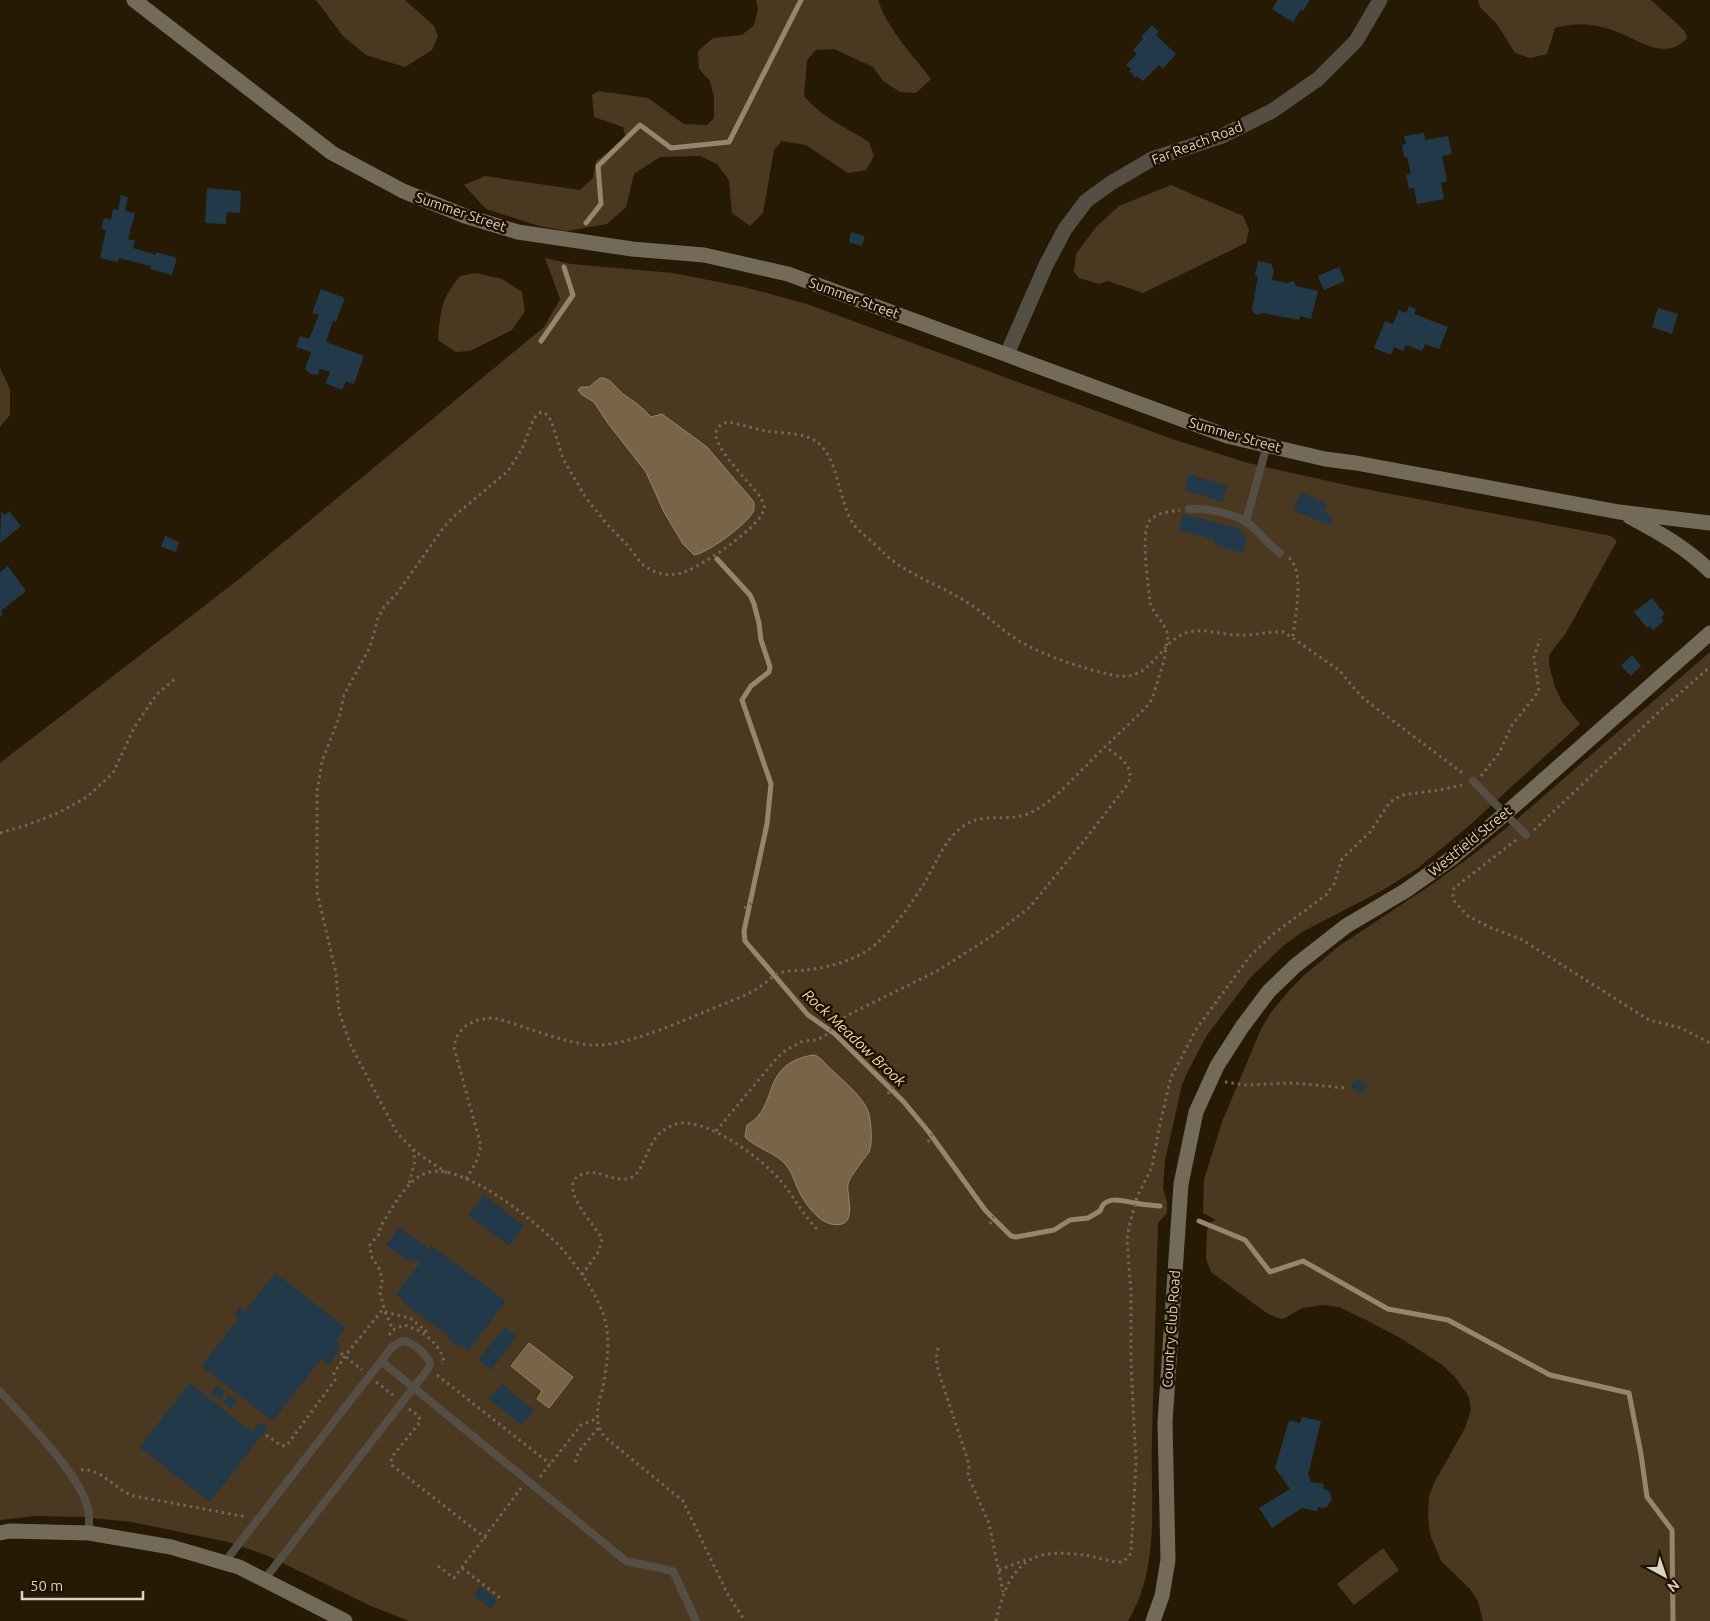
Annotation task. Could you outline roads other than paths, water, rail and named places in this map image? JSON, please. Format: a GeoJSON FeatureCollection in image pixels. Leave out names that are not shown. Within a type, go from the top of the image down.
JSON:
{"type":"FeatureCollection","features":[{"type":"Feature","properties":{"kind":"main road","name":"Summer Street"},"geometry":{"type":"LineString","coordinates":[[134,0],[332,153],[412,195],[465,216],[518,232],[632,249],[704,254],[788,274],[1213,431],[1267,445],[1325,459],[1356,463],[1619,512],[1710,523]]}},
{"type":"Feature","properties":{"kind":"main road","name":"Summer Street"},"geometry":{"type":"LineString","coordinates":[[1619,512],[1666,536],[1693,554],[1710,570]]}},
{"type":"Feature","properties":{"kind":"main road","name":"Westfield Street"},"geometry":{"type":"LineString","coordinates":[[1231,1045],[1269,991],[1295,966],[1346,926],[1404,891],[1452,858],[1505,814],[1710,633]]}},
{"type":"Feature","properties":{"kind":"main road","name":"Country Club Road"},"geometry":{"type":"LineString","coordinates":[[1153,1621],[1162,1596],[1168,1560],[1165,1422],[1181,1184],[1196,1112],[1217,1066],[1231,1045]]}},
{"type":"Feature","properties":{"kind":"main road"},"geometry":{"type":"LineString","coordinates":[[0,1533],[10,1531],[89,1532],[172,1547],[239,1568],[346,1621]]}},
{"type":"Feature","properties":{"kind":"street","name":"Far Reach Road"},"geometry":{"type":"LineString","coordinates":[[1008,354],[1065,228],[1086,200],[1110,183],[1152,159],[1222,136],[1279,106],[1318,80],[1356,41],[1380,0]]}},
{"type":"Feature","properties":{"kind":"lane"},"geometry":{"type":"LineString","coordinates":[[1246,521],[1267,445]]}},
{"type":"Feature","properties":{"kind":"lane"},"geometry":{"type":"LineString","coordinates":[[1189,509],[1207,510],[1246,521],[1269,546],[1280,553]]}},
{"type":"Feature","properties":{"kind":"lane"},"geometry":{"type":"LineString","coordinates":[[1473,781],[1526,835]]}},
{"type":"Feature","properties":{"kind":"lane"},"geometry":{"type":"LineString","coordinates":[[224,1563],[392,1347],[400,1342],[408,1342],[427,1356],[430,1364],[428,1369],[264,1580]]}},
{"type":"Feature","properties":{"kind":"lane"},"geometry":{"type":"LineString","coordinates":[[381,1361],[626,1561],[673,1571],[696,1621]]}},
{"type":"Feature","properties":{"kind":"lane"},"geometry":{"type":"LineString","coordinates":[[0,1391],[71,1475],[88,1506],[89,1532]]}},
{"type":"Feature","properties":{"kind":"waterway","name":"Rock Meadow Brook"},"geometry":{"type":"LineString","coordinates":[[586,223],[601,204],[598,166],[640,125],[671,148],[729,142],[801,0]]}},
{"type":"Feature","properties":{"kind":"waterway","name":"Rock Meadow Brook"},"geometry":{"type":"LineString","coordinates":[[541,341],[573,295],[564,267]]}},
{"type":"Feature","properties":{"kind":"waterway","name":"Rock Meadow Brook"},"geometry":{"type":"LineString","coordinates":[[717,559],[750,595],[770,667],[769,672],[751,686],[742,700],[771,784],[767,824],[744,931],[745,941],[808,1015],[835,1034],[903,1101],[928,1131],[985,1210],[1011,1236],[1016,1237],[1054,1230],[1070,1220],[1088,1218],[1100,1211],[1102,1206],[1110,1200],[1160,1206]]}},
{"type":"Feature","properties":{"kind":"waterway","name":"Rock Meadow Brook"},"geometry":{"type":"LineString","coordinates":[[1199,1221],[1245,1240],[1270,1272],[1303,1261],[1388,1309],[1448,1320],[1550,1375],[1629,1393],[1647,1497],[1672,1530],[1673,1621]]}}]}
